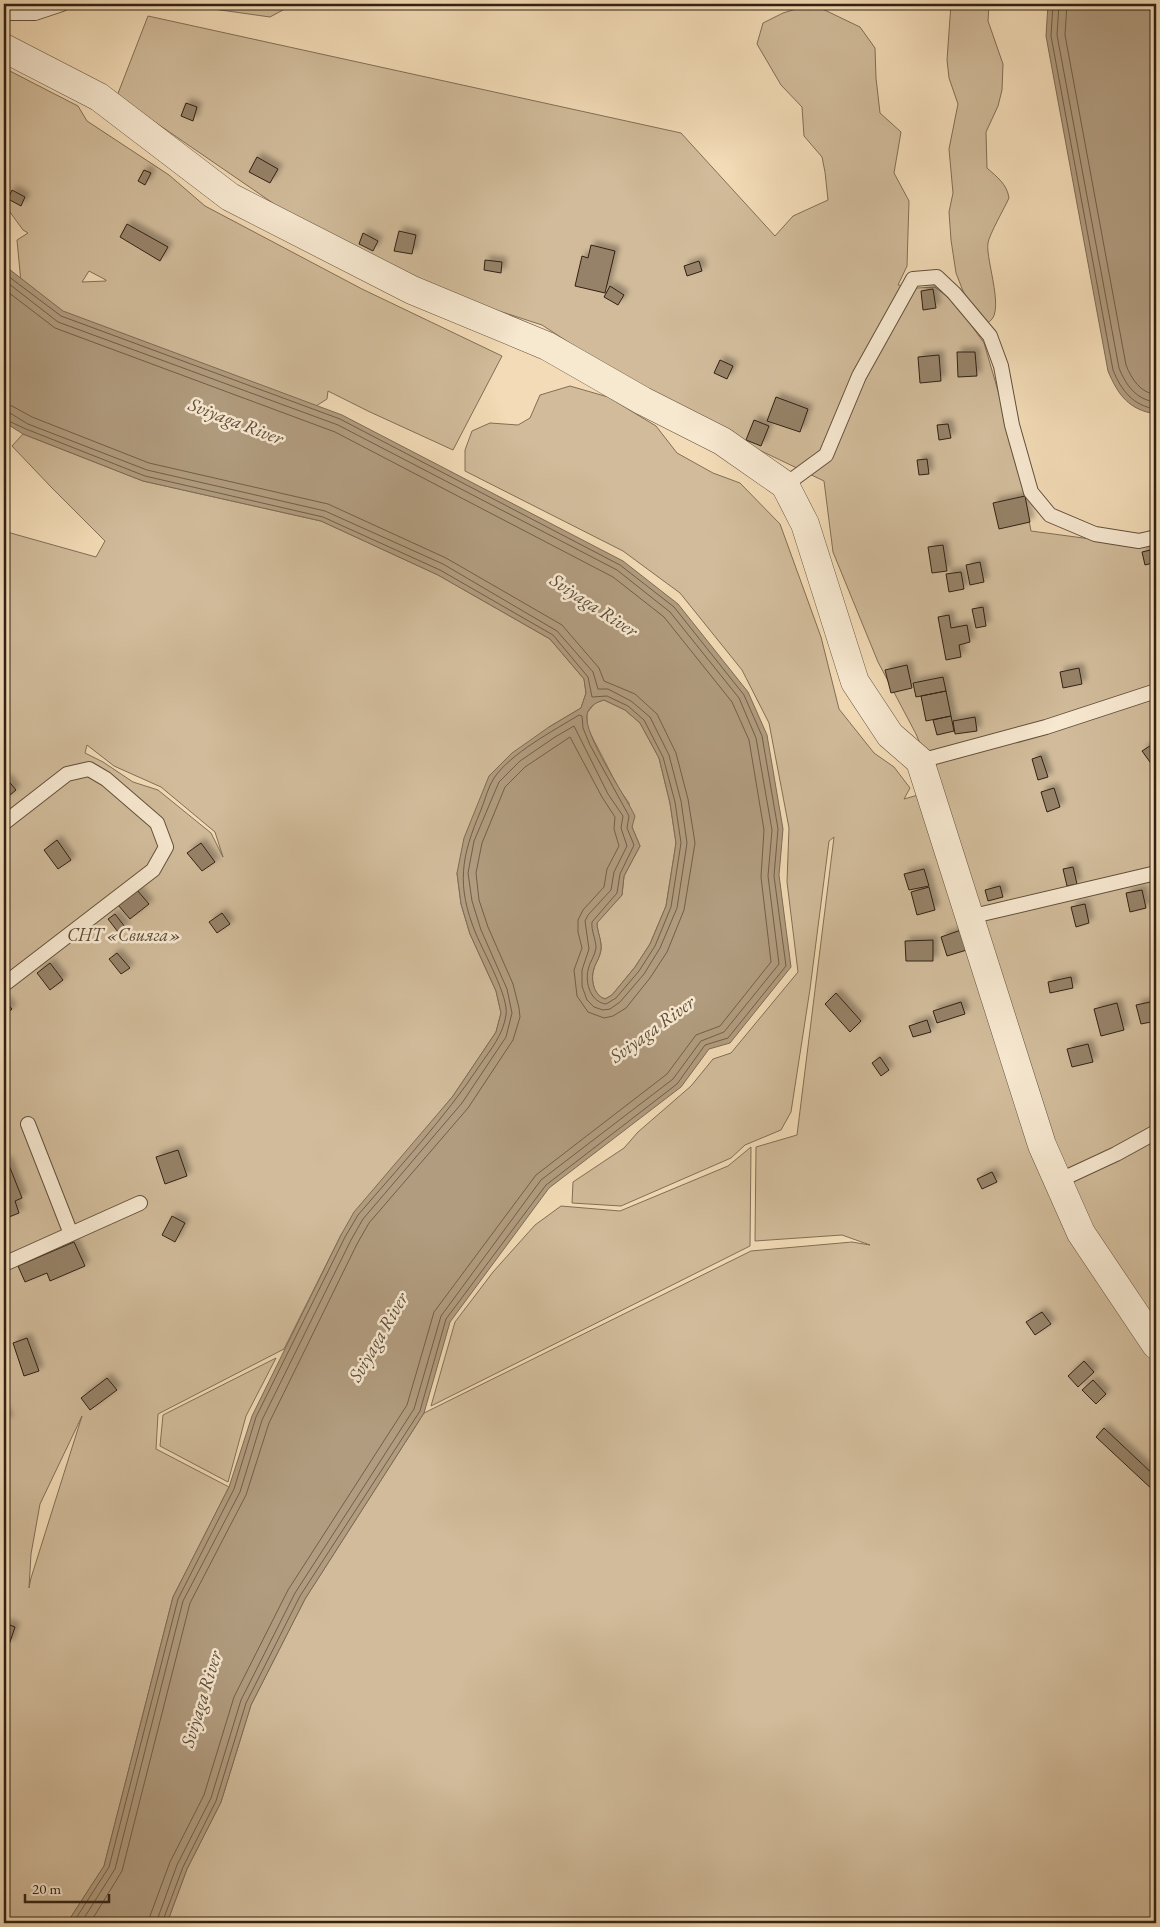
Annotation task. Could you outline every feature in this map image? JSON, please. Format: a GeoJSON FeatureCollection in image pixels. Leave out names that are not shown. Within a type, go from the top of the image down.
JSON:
{"type":"FeatureCollection","features":[{"type":"Feature","properties":{"kind":"street"},"geometry":{"type":"LineString","coordinates":[[4,48],[99,97],[230,197],[412,290],[547,346],[643,400],[722,441],[785,485],[805,524],[855,682],[890,735],[920,761],[1042,1145],[1082,1233],[1156,1345]]}},
{"type":"Feature","properties":{"kind":"lane"},"geometry":{"type":"LineString","coordinates":[[4,13],[35,13],[62,4]]}},
{"type":"Feature","properties":{"kind":"lane"},"geometry":{"type":"LineString","coordinates":[[785,485],[826,455],[859,376],[913,279],[937,277],[954,292],[990,336],[1001,366],[1012,425],[1031,492],[1050,515],[1095,534],[1139,541],[1156,537]]}},
{"type":"Feature","properties":{"kind":"lane"},"geometry":{"type":"LineString","coordinates":[[920,761],[1046,727],[1156,691]]}},
{"type":"Feature","properties":{"kind":"lane"},"geometry":{"type":"LineString","coordinates":[[4,823],[67,774],[89,769],[106,779],[157,823],[166,847],[153,870],[6,983]]}},
{"type":"Feature","properties":{"kind":"lane"},"geometry":{"type":"LineString","coordinates":[[969,917],[1156,873]]}},
{"type":"Feature","properties":{"kind":"lane"},"geometry":{"type":"LineString","coordinates":[[28,1124],[71,1234]]}},
{"type":"Feature","properties":{"kind":"lane"},"geometry":{"type":"LineString","coordinates":[[1058,1181],[1116,1154],[1156,1132]]}},
{"type":"Feature","properties":{"kind":"lane"},"geometry":{"type":"LineString","coordinates":[[4,1264],[140,1203]]}},
{"type":"Feature","properties":{"kind":"green space"},"geometry":{"type":"Polygon","coordinates":[[[178,4],[294,4],[270,17],[178,4]]]}},
{"type":"Feature","properties":{"kind":"green space"},"geometry":{"type":"Polygon","coordinates":[[[812,4],[860,27],[875,48],[880,113],[901,132],[894,173],[909,201],[907,266],[898,285],[917,288],[935,287],[956,304],[984,343],[1017,456],[1031,531],[1143,546],[1156,543],[1156,1923],[167,1923],[187,1869],[221,1802],[251,1705],[305,1599],[424,1413],[751,1251],[852,1242],[870,1245],[842,1235],[755,1241],[756,1147],[797,1135],[834,837],[829,841],[810,989],[791,1112],[781,1130],[745,1145],[731,1158],[621,1206],[572,1203],[573,1182],[624,1148],[638,1132],[691,1086],[713,1059],[731,1053],[798,972],[787,882],[789,828],[769,723],[742,670],[680,593],[623,551],[465,471],[465,450],[472,431],[490,423],[518,425],[530,418],[540,395],[570,386],[608,397],[656,426],[677,453],[713,473],[740,483],[780,524],[821,637],[839,709],[874,753],[894,767],[910,788],[904,799],[939,789],[916,734],[878,662],[833,552],[824,481],[665,405],[542,325],[453,296],[280,208],[117,96],[148,16],[681,133],[775,236],[793,216],[828,200],[822,157],[804,136],[802,107],[781,85],[757,44],[763,23],[783,13],[812,4]]]}},
{"type":"Feature","properties":{"kind":"green space"},"geometry":{"type":"Polygon","coordinates":[[[951,4],[989,4],[988,21],[1003,64],[1002,90],[998,106],[986,132],[987,168],[1004,185],[1009,198],[988,243],[996,300],[992,319],[986,323],[974,312],[963,291],[956,273],[951,240],[949,212],[953,193],[949,149],[958,104],[949,78],[947,60],[951,4]]]}},
{"type":"Feature","properties":{"kind":"green space"},"geometry":{"type":"Polygon","coordinates":[[[4,68],[78,106],[87,121],[169,175],[205,206],[362,289],[502,356],[453,450],[328,391],[327,399],[283,427],[23,304],[17,240],[28,233],[23,230],[7,208],[4,207],[4,68]],[[89,271],[82,282],[106,281],[89,271]]]}},
{"type":"Feature","properties":{"kind":"green space","name":"СНТ «Свияга»"},"geometry":{"type":"Polygon","coordinates":[[[23,434],[143,481],[321,521],[438,575],[550,639],[584,679],[586,693],[581,708],[549,727],[457,873],[461,904],[470,934],[496,991],[501,1013],[496,1032],[453,1096],[341,1235],[284,1349],[158,1414],[156,1449],[229,1487],[173,1597],[104,1866],[67,1923],[4,1923],[4,526],[7,532],[96,557],[105,541],[12,446],[23,434]],[[87,745],[85,753],[103,762],[133,782],[158,790],[211,833],[223,857],[215,832],[161,787],[114,766],[87,745]],[[82,1416],[40,1504],[31,1554],[29,1588],[31,1578],[82,1416]]]}},
{"type":"Feature","properties":{"kind":"green space"},"geometry":{"type":"Polygon","coordinates":[[[604,700],[625,710],[640,723],[659,758],[670,803],[676,843],[666,906],[650,944],[635,967],[612,995],[605,999],[596,992],[593,980],[594,969],[601,950],[597,922],[622,895],[624,876],[640,846],[632,827],[629,803],[619,789],[587,727],[587,713],[595,703],[604,700]]]}},
{"type":"Feature","properties":{"kind":"green space"},"geometry":{"type":"Polygon","coordinates":[[[751,1147],[750,1246],[431,1406],[455,1322],[493,1272],[535,1225],[561,1206],[620,1211],[728,1166],[751,1147]]]}},
{"type":"Feature","properties":{"kind":"green space"},"geometry":{"type":"Polygon","coordinates":[[[276,1358],[246,1416],[228,1482],[160,1446],[163,1415],[276,1358]]]}},
{"type":"Feature","properties":{"kind":"water"},"geometry":{"type":"Polygon","coordinates":[[[1048,4],[1156,4],[1156,414],[1139,409],[1126,400],[1120,394],[1108,371],[1046,36],[1048,4]]]}},
{"type":"Feature","properties":{"kind":"water","name":"Sviyaga River"},"geometry":{"type":"Polygon","coordinates":[[[4,268],[9,269],[63,311],[342,415],[623,561],[678,604],[748,692],[767,735],[783,829],[779,875],[791,967],[730,1043],[709,1049],[681,1087],[549,1188],[450,1322],[424,1413],[305,1599],[251,1705],[221,1802],[187,1869],[167,1923],[67,1923],[104,1866],[173,1597],[229,1487],[252,1416],[354,1212],[453,1096],[496,1032],[501,1013],[496,991],[470,934],[461,904],[457,873],[464,838],[489,776],[512,753],[549,727],[581,708],[586,693],[584,679],[550,639],[438,575],[321,521],[143,481],[23,434],[4,422],[4,268]],[[604,700],[594,705],[587,714],[591,736],[635,816],[632,827],[640,846],[624,876],[622,895],[597,923],[601,950],[594,969],[593,980],[596,992],[605,999],[612,995],[635,967],[650,944],[666,906],[676,843],[670,803],[659,758],[640,723],[625,710],[604,700]]]}},
{"type":"Feature","properties":{"kind":"building"},"geometry":{"type":"Polygon","coordinates":[[[186,103],[197,107],[193,121],[181,116],[186,103]]]}},
{"type":"Feature","properties":{"kind":"building"},"geometry":{"type":"Polygon","coordinates":[[[257,157],[278,169],[270,183],[249,172],[257,157]]]}},
{"type":"Feature","properties":{"kind":"building"},"geometry":{"type":"Polygon","coordinates":[[[144,170],[151,173],[145,185],[138,181],[144,170]]]}},
{"type":"Feature","properties":{"kind":"building"},"geometry":{"type":"Polygon","coordinates":[[[12,190],[25,197],[21,206],[8,199],[12,190]]]}},
{"type":"Feature","properties":{"kind":"building"},"geometry":{"type":"Polygon","coordinates":[[[127,224],[168,247],[160,261],[120,237],[127,224]]]}},
{"type":"Feature","properties":{"kind":"building"},"geometry":{"type":"Polygon","coordinates":[[[399,231],[416,235],[412,254],[394,251],[399,231]]]}},
{"type":"Feature","properties":{"kind":"building"},"geometry":{"type":"Polygon","coordinates":[[[363,233],[378,241],[373,251],[359,244],[363,233]]]}},
{"type":"Feature","properties":{"kind":"building"},"geometry":{"type":"Polygon","coordinates":[[[591,245],[615,251],[605,293],[575,286],[582,256],[588,258],[591,245]]]}},
{"type":"Feature","properties":{"kind":"building"},"geometry":{"type":"Polygon","coordinates":[[[485,260],[502,262],[501,273],[484,270],[485,260]]]}},
{"type":"Feature","properties":{"kind":"building"},"geometry":{"type":"Polygon","coordinates":[[[699,261],[702,271],[687,276],[684,266],[699,261]]]}},
{"type":"Feature","properties":{"kind":"building"},"geometry":{"type":"Polygon","coordinates":[[[610,286],[624,295],[618,305],[604,297],[610,286]]]}},
{"type":"Feature","properties":{"kind":"building"},"geometry":{"type":"Polygon","coordinates":[[[933,289],[936,308],[923,310],[921,291],[933,289]]]}},
{"type":"Feature","properties":{"kind":"building"},"geometry":{"type":"Polygon","coordinates":[[[957,352],[975,352],[977,376],[958,377],[957,352]]]}},
{"type":"Feature","properties":{"kind":"building"},"geometry":{"type":"Polygon","coordinates":[[[939,355],[941,381],[920,383],[918,357],[939,355]]]}},
{"type":"Feature","properties":{"kind":"building"},"geometry":{"type":"Polygon","coordinates":[[[720,360],[733,366],[727,379],[714,373],[720,360]]]}},
{"type":"Feature","properties":{"kind":"building"},"geometry":{"type":"Polygon","coordinates":[[[776,397],[808,409],[800,432],[767,421],[776,397]]]}},
{"type":"Feature","properties":{"kind":"building"},"geometry":{"type":"Polygon","coordinates":[[[754,420],[769,426],[761,446],[746,440],[754,420]]]}},
{"type":"Feature","properties":{"kind":"building"},"geometry":{"type":"Polygon","coordinates":[[[948,424],[951,438],[939,440],[937,425],[948,424]]]}},
{"type":"Feature","properties":{"kind":"building"},"geometry":{"type":"Polygon","coordinates":[[[927,459],[929,474],[919,475],[917,460],[927,459]]]}},
{"type":"Feature","properties":{"kind":"building"},"geometry":{"type":"Polygon","coordinates":[[[1025,496],[1030,522],[999,529],[993,503],[1025,496]]]}},
{"type":"Feature","properties":{"kind":"building"},"geometry":{"type":"Polygon","coordinates":[[[943,545],[947,571],[932,573],[928,547],[943,545]]]}},
{"type":"Feature","properties":{"kind":"building"},"geometry":{"type":"Polygon","coordinates":[[[1155,549],[1156,562],[1145,565],[1142,552],[1155,549]]]}},
{"type":"Feature","properties":{"kind":"building"},"geometry":{"type":"Polygon","coordinates":[[[980,562],[984,582],[970,585],[966,565],[980,562]]]}},
{"type":"Feature","properties":{"kind":"building"},"geometry":{"type":"Polygon","coordinates":[[[961,572],[964,589],[949,592],[946,574],[961,572]]]}},
{"type":"Feature","properties":{"kind":"building"},"geometry":{"type":"Polygon","coordinates":[[[983,607],[986,626],[976,628],[972,609],[983,607]]]}},
{"type":"Feature","properties":{"kind":"building"},"geometry":{"type":"Polygon","coordinates":[[[949,615],[951,628],[967,625],[970,642],[959,645],[961,657],[946,660],[938,617],[949,615]]]}},
{"type":"Feature","properties":{"kind":"building"},"geometry":{"type":"Polygon","coordinates":[[[907,665],[912,688],[891,693],[885,670],[907,665]]]}},
{"type":"Feature","properties":{"kind":"building"},"geometry":{"type":"Polygon","coordinates":[[[1079,668],[1082,684],[1063,688],[1060,672],[1079,668]]]}},
{"type":"Feature","properties":{"kind":"building"},"geometry":{"type":"Polygon","coordinates":[[[943,677],[946,691],[916,697],[913,683],[943,677]]]}},
{"type":"Feature","properties":{"kind":"building"},"geometry":{"type":"Polygon","coordinates":[[[946,691],[951,716],[926,721],[921,696],[946,691]]]}},
{"type":"Feature","properties":{"kind":"building"},"geometry":{"type":"Polygon","coordinates":[[[951,716],[954,731],[937,735],[933,720],[951,716]]]}},
{"type":"Feature","properties":{"kind":"building"},"geometry":{"type":"Polygon","coordinates":[[[975,717],[977,731],[955,734],[953,721],[975,717]]]}},
{"type":"Feature","properties":{"kind":"building"},"geometry":{"type":"Polygon","coordinates":[[[1153,744],[1156,748],[1155,769],[1142,751],[1153,744]]]}},
{"type":"Feature","properties":{"kind":"building"},"geometry":{"type":"Polygon","coordinates":[[[1041,756],[1048,777],[1038,780],[1032,759],[1041,756]]]}},
{"type":"Feature","properties":{"kind":"building"},"geometry":{"type":"Polygon","coordinates":[[[6,778],[16,790],[4,800],[4,780],[6,778]]]}},
{"type":"Feature","properties":{"kind":"building"},"geometry":{"type":"Polygon","coordinates":[[[1054,788],[1060,807],[1047,812],[1041,792],[1054,788]]]}},
{"type":"Feature","properties":{"kind":"building"},"geometry":{"type":"Polygon","coordinates":[[[57,840],[71,860],[58,869],[44,850],[57,840]]]}},
{"type":"Feature","properties":{"kind":"building"},"geometry":{"type":"Polygon","coordinates":[[[201,843],[215,862],[202,871],[187,853],[201,843]]]}},
{"type":"Feature","properties":{"kind":"building"},"geometry":{"type":"Polygon","coordinates":[[[1073,867],[1077,884],[1067,886],[1063,869],[1073,867]]]}},
{"type":"Feature","properties":{"kind":"building"},"geometry":{"type":"Polygon","coordinates":[[[924,869],[929,886],[909,890],[904,874],[924,869]]]}},
{"type":"Feature","properties":{"kind":"building"},"geometry":{"type":"Polygon","coordinates":[[[1000,886],[1003,897],[988,901],[985,890],[1000,886]]]}},
{"type":"Feature","properties":{"kind":"building"},"geometry":{"type":"Polygon","coordinates":[[[929,887],[935,910],[917,915],[911,892],[929,887]]]}},
{"type":"Feature","properties":{"kind":"building"},"geometry":{"type":"Polygon","coordinates":[[[137,890],[149,904],[130,919],[118,905],[137,890]]]}},
{"type":"Feature","properties":{"kind":"building"},"geometry":{"type":"Polygon","coordinates":[[[1142,890],[1146,908],[1130,912],[1126,893],[1142,890]]]}},
{"type":"Feature","properties":{"kind":"building"},"geometry":{"type":"Polygon","coordinates":[[[1085,904],[1089,923],[1076,927],[1071,907],[1085,904]]]}},
{"type":"Feature","properties":{"kind":"building"},"geometry":{"type":"Polygon","coordinates":[[[222,913],[230,924],[217,933],[209,922],[222,913]]]}},
{"type":"Feature","properties":{"kind":"building"},"geometry":{"type":"Polygon","coordinates":[[[115,914],[125,927],[118,932],[108,919],[115,914]]]}},
{"type":"Feature","properties":{"kind":"building"},"geometry":{"type":"Polygon","coordinates":[[[964,929],[970,949],[947,956],[941,937],[964,929]]]}},
{"type":"Feature","properties":{"kind":"building"},"geometry":{"type":"Polygon","coordinates":[[[933,940],[933,961],[906,961],[905,941],[933,940]]]}},
{"type":"Feature","properties":{"kind":"building"},"geometry":{"type":"Polygon","coordinates":[[[117,953],[130,968],[121,974],[109,959],[117,953]]]}},
{"type":"Feature","properties":{"kind":"building"},"geometry":{"type":"Polygon","coordinates":[[[50,963],[63,980],[50,990],[37,973],[50,963]]]}},
{"type":"Feature","properties":{"kind":"building"},"geometry":{"type":"Polygon","coordinates":[[[1071,977],[1073,988],[1050,993],[1048,982],[1071,977]]]}},
{"type":"Feature","properties":{"kind":"building"},"geometry":{"type":"Polygon","coordinates":[[[836,993],[861,1021],[850,1032],[825,1004],[836,993]]]}},
{"type":"Feature","properties":{"kind":"building"},"geometry":{"type":"Polygon","coordinates":[[[4,999],[12,1009],[4,1015],[4,999]]]}},
{"type":"Feature","properties":{"kind":"building"},"geometry":{"type":"Polygon","coordinates":[[[1155,1001],[1156,1021],[1141,1024],[1136,1005],[1155,1001]]]}},
{"type":"Feature","properties":{"kind":"building"},"geometry":{"type":"Polygon","coordinates":[[[961,1002],[965,1014],[937,1023],[933,1011],[961,1002]]]}},
{"type":"Feature","properties":{"kind":"building"},"geometry":{"type":"Polygon","coordinates":[[[1117,1003],[1124,1030],[1101,1036],[1094,1009],[1117,1003]]]}},
{"type":"Feature","properties":{"kind":"building"},"geometry":{"type":"Polygon","coordinates":[[[927,1020],[931,1032],[913,1037],[909,1026],[927,1020]]]}},
{"type":"Feature","properties":{"kind":"building"},"geometry":{"type":"Polygon","coordinates":[[[1088,1044],[1093,1062],[1072,1067],[1067,1049],[1088,1044]]]}},
{"type":"Feature","properties":{"kind":"building"},"geometry":{"type":"Polygon","coordinates":[[[880,1057],[889,1070],[881,1076],[872,1063],[880,1057]]]}},
{"type":"Feature","properties":{"kind":"building"},"geometry":{"type":"Polygon","coordinates":[[[178,1150],[187,1176],[165,1184],[156,1157],[178,1150]]]}},
{"type":"Feature","properties":{"kind":"building"},"geometry":{"type":"Polygon","coordinates":[[[7,1160],[22,1198],[15,1201],[19,1213],[4,1219],[4,1162],[7,1160]]]}},
{"type":"Feature","properties":{"kind":"building"},"geometry":{"type":"Polygon","coordinates":[[[992,1172],[997,1182],[982,1189],[977,1179],[992,1172]]]}},
{"type":"Feature","properties":{"kind":"building"},"geometry":{"type":"Polygon","coordinates":[[[172,1216],[185,1223],[175,1242],[162,1235],[172,1216]]]}},
{"type":"Feature","properties":{"kind":"building"},"geometry":{"type":"Polygon","coordinates":[[[74,1242],[85,1266],[50,1281],[47,1273],[25,1282],[18,1266],[74,1242]]]}},
{"type":"Feature","properties":{"kind":"building"},"geometry":{"type":"Polygon","coordinates":[[[1042,1312],[1051,1324],[1035,1335],[1026,1322],[1042,1312]]]}},
{"type":"Feature","properties":{"kind":"building"},"geometry":{"type":"Polygon","coordinates":[[[27,1338],[39,1371],[24,1376],[13,1343],[27,1338]]]}},
{"type":"Feature","properties":{"kind":"building"},"geometry":{"type":"Polygon","coordinates":[[[1084,1361],[1094,1372],[1078,1387],[1068,1376],[1084,1361]]]}},
{"type":"Feature","properties":{"kind":"building"},"geometry":{"type":"Polygon","coordinates":[[[107,1378],[117,1390],[90,1410],[81,1398],[107,1378]]]}},
{"type":"Feature","properties":{"kind":"building"},"geometry":{"type":"Polygon","coordinates":[[[1093,1380],[1106,1394],[1096,1404],[1082,1390],[1093,1380]]]}},
{"type":"Feature","properties":{"kind":"building"},"geometry":{"type":"Polygon","coordinates":[[[4,1410],[8,1420],[4,1422],[4,1410]]]}},
{"type":"Feature","properties":{"kind":"building"},"geometry":{"type":"Polygon","coordinates":[[[1104,1428],[1156,1477],[1155,1492],[1096,1437],[1104,1428]]]}},
{"type":"Feature","properties":{"kind":"building"},"geometry":{"type":"Polygon","coordinates":[[[4,1623],[15,1627],[9,1645],[4,1643],[4,1623]]]}}]}
